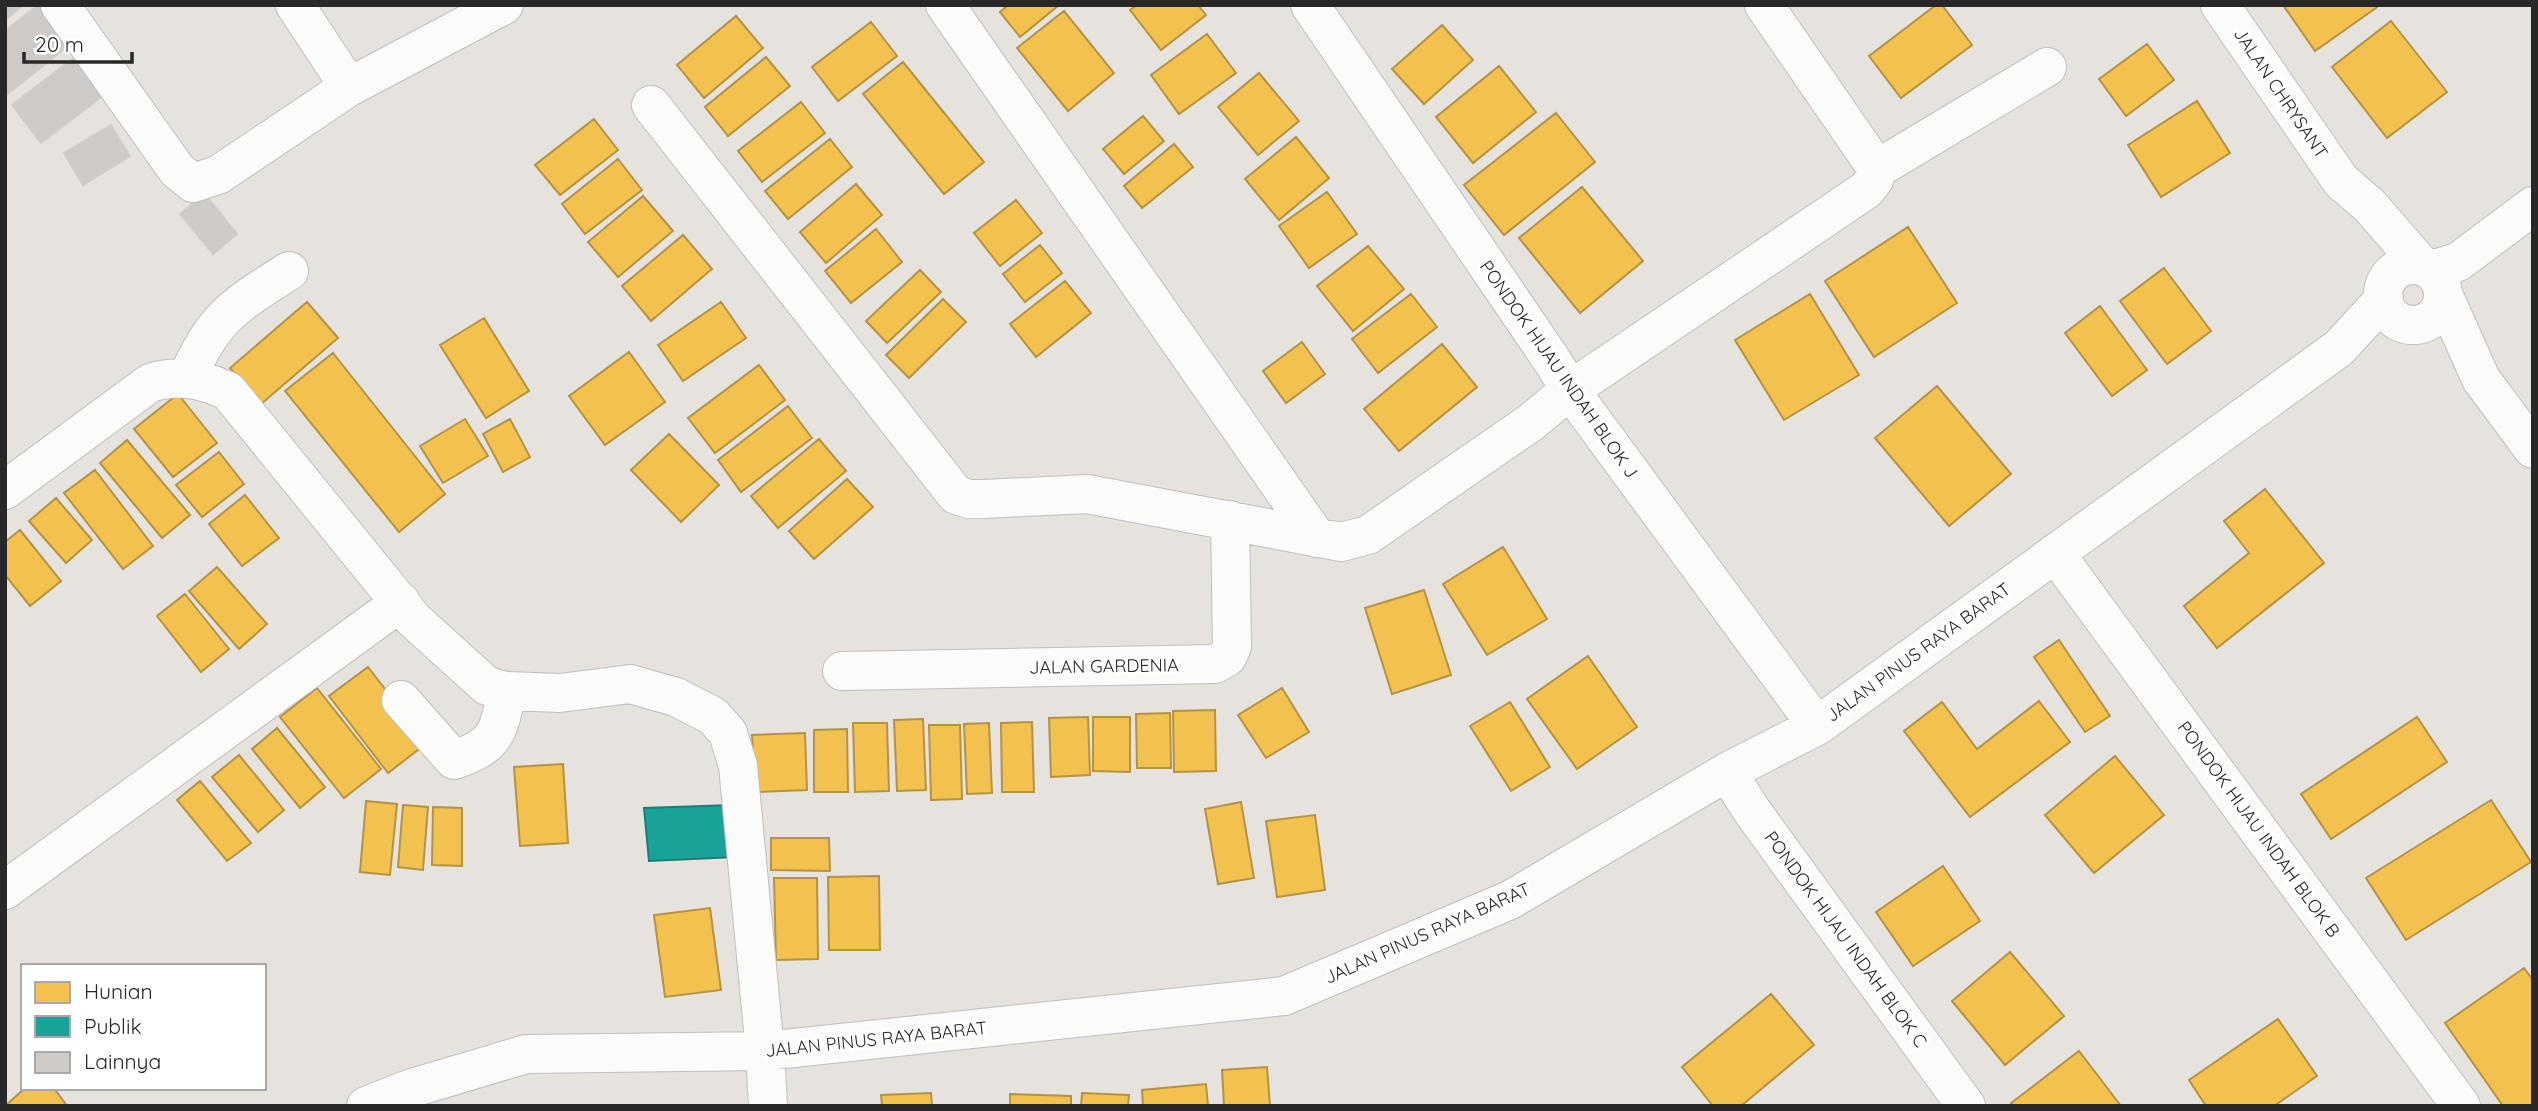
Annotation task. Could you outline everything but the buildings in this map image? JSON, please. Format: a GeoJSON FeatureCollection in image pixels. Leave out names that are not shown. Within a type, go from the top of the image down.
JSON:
{"type":"FeatureCollection","features":[{"type":"Feature","properties":{"kind":"street"},"geometry":{"type":"LineString","coordinates":[[60,5],[177,170],[193,183],[219,175],[349,87],[504,5]]}},
{"type":"Feature","properties":{"kind":"street"},"geometry":{"type":"LineString","coordinates":[[295,5],[349,87]]}},
{"type":"Feature","properties":{"kind":"street"},"geometry":{"type":"LineString","coordinates":[[945,5],[1317,538]]}},
{"type":"Feature","properties":{"kind":"street","name":"PONDOK HIJAU INDAH BLOK J"},"geometry":{"type":"LineString","coordinates":[[1310,5],[1570,390],[1817,726]]}},
{"type":"Feature","properties":{"kind":"street"},"geometry":{"type":"LineString","coordinates":[[1763,5],[1877,169]]}},
{"type":"Feature","properties":{"kind":"street","name":"JALAN CHRYSANT"},"geometry":{"type":"LineString","coordinates":[[2220,5],[2340,180],[2353,216],[2421,289]]}},
{"type":"Feature","properties":{"kind":"street"},"geometry":{"type":"LineString","coordinates":[[651,105],[956,495],[969,499],[985,499],[1087,494],[1341,542],[1368,535],[1530,423],[1570,390],[1866,190],[1874,180],[1877,169],[2047,67]]}},
{"type":"Feature","properties":{"kind":"street","name":"JALAN PINUS RAYA BARAT"},"geometry":{"type":"LineString","coordinates":[[366,1106],[409,1088],[526,1054],[765,1051],[1283,996],[1510,900],[1727,772],[1817,726],[2533,206]]}},
{"type":"Feature","properties":{"kind":"street"},"geometry":{"type":"LineString","coordinates":[[187,379],[199,351],[216,324],[242,301],[289,271]]}},
{"type":"Feature","properties":{"kind":"street"},"geometry":{"type":"LineString","coordinates":[[2421,289],[2481,379],[2533,449]]}},
{"type":"Feature","properties":{"kind":"street"},"geometry":{"type":"LineString","coordinates":[[5,490],[150,383],[169,377],[208,382],[228,391],[414,620],[487,686],[506,691],[560,693],[630,684],[676,697],[713,716],[728,733],[738,766],[768,1106]]}},
{"type":"Feature","properties":{"kind":"street","name":"JALAN GARDENIA"},"geometry":{"type":"LineString","coordinates":[[842,671],[1215,664],[1227,657],[1231,647],[1230,520]]}},
{"type":"Feature","properties":{"kind":"street","name":"PONDOK HIJAU INDAH BLOK B"},"geometry":{"type":"LineString","coordinates":[[2055,553],[2461,1106]]}},
{"type":"Feature","properties":{"kind":"street"},"geometry":{"type":"LineString","coordinates":[[5,890],[401,602]]}},
{"type":"Feature","properties":{"kind":"street"},"geometry":{"type":"LineString","coordinates":[[401,700],[454,760],[487,745],[501,723],[506,691]]}},
{"type":"Feature","properties":{"kind":"street","name":"PONDOK HIJAU INDAH BLOK C"},"geometry":{"type":"LineString","coordinates":[[1727,772],[1752,811],[1966,1106]]}}]}
